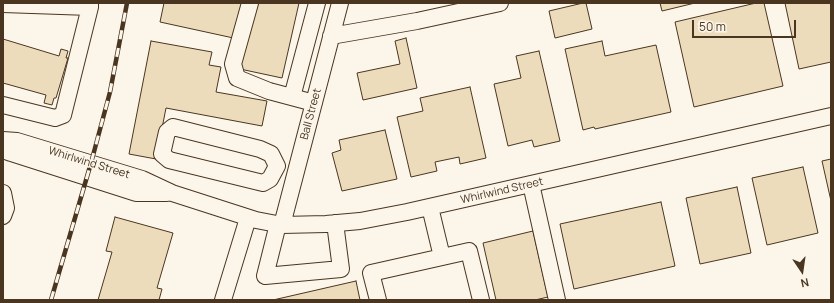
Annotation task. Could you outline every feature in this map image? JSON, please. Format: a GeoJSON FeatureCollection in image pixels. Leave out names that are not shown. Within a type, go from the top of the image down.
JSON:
{"type":"FeatureCollection","features":[{"type":"Feature","properties":{"kind":"street"},"geometry":{"type":"LineString","coordinates":[[250,3],[233,64],[237,78],[268,91],[314,103]]}},
{"type":"Feature","properties":{"kind":"street"},"geometry":{"type":"LineString","coordinates":[[292,97],[317,3]]}},
{"type":"Feature","properties":{"kind":"street","name":"Ball Street"},"geometry":{"type":"LineString","coordinates":[[335,223],[341,269],[265,276],[296,170],[340,3]]}},
{"type":"Feature","properties":{"kind":"street"},"geometry":{"type":"LineString","coordinates":[[331,36],[417,21],[500,3]]}},
{"type":"Feature","properties":{"kind":"street"},"geometry":{"type":"LineString","coordinates":[[3,4],[90,5],[63,115],[55,118],[3,105]]}},
{"type":"Feature","properties":{"kind":"street","name":"Whirlwind Street"},"geometry":{"type":"LineString","coordinates":[[3,140],[16,141],[142,179],[172,193],[248,218],[280,224],[335,223],[360,221],[430,207],[831,116]]}},
{"type":"Feature","properties":{"kind":"street"},"geometry":{"type":"LineString","coordinates":[[278,166],[270,179],[263,183],[169,160],[162,154],[167,132],[173,127],[260,149],[271,154],[278,166],[296,170]]}},
{"type":"Feature","properties":{"kind":"street","name":"Whirlwind Street"},"geometry":{"type":"LineString","coordinates":[[3,150],[136,193],[172,193]]}},
{"type":"Feature","properties":{"kind":"street"},"geometry":{"type":"LineString","coordinates":[[532,184],[557,300]]}},
{"type":"Feature","properties":{"kind":"street"},"geometry":{"type":"LineString","coordinates":[[3,193],[6,208],[3,216]]}},
{"type":"Feature","properties":{"kind":"street"},"geometry":{"type":"LineString","coordinates":[[430,207],[442,257]]}},
{"type":"Feature","properties":{"kind":"street"},"geometry":{"type":"LineString","coordinates":[[222,300],[248,218]]}},
{"type":"Feature","properties":{"kind":"street"},"geometry":{"type":"LineString","coordinates":[[378,300],[371,272],[469,251],[481,300]]}},
{"type":"Feature","properties":{"kind":"building"},"geometry":{"type":"Polygon","coordinates":[[[164,3],[246,3],[238,39],[160,22],[164,3]]]}},
{"type":"Feature","properties":{"kind":"building"},"geometry":{"type":"Polygon","coordinates":[[[254,3],[299,3],[282,78],[240,69],[254,3]]]}},
{"type":"Feature","properties":{"kind":"building"},"geometry":{"type":"Polygon","coordinates":[[[586,3],[592,29],[555,38],[549,11],[586,3]]]}},
{"type":"Feature","properties":{"kind":"building"},"geometry":{"type":"Polygon","coordinates":[[[660,3],[695,3],[662,11],[660,3]]]}},
{"type":"Feature","properties":{"kind":"building"},"geometry":{"type":"Polygon","coordinates":[[[756,3],[764,3],[783,86],[694,107],[675,22],[756,3]]]}},
{"type":"Feature","properties":{"kind":"building"},"geometry":{"type":"Polygon","coordinates":[[[785,3],[831,3],[831,62],[799,69],[785,3]]]}},
{"type":"Feature","properties":{"kind":"building"},"geometry":{"type":"Polygon","coordinates":[[[406,38],[417,88],[363,100],[357,73],[400,64],[395,41],[406,38]]]}},
{"type":"Feature","properties":{"kind":"building"},"geometry":{"type":"Polygon","coordinates":[[[3,39],[59,56],[61,49],[68,51],[66,58],[68,58],[56,98],[54,98],[52,105],[44,103],[46,95],[3,83],[3,39]]]}},
{"type":"Feature","properties":{"kind":"building"},"geometry":{"type":"Polygon","coordinates":[[[151,41],[212,52],[209,65],[221,67],[216,92],[267,101],[262,126],[166,108],[156,159],[129,154],[151,41]]]}},
{"type":"Feature","properties":{"kind":"building"},"geometry":{"type":"Polygon","coordinates":[[[602,41],[605,56],[656,45],[671,112],[595,129],[594,127],[583,130],[565,49],[602,41]]]}},
{"type":"Feature","properties":{"kind":"building"},"geometry":{"type":"Polygon","coordinates":[[[539,51],[560,141],[534,147],[532,140],[508,146],[494,84],[521,78],[516,56],[539,51]]]}},
{"type":"Feature","properties":{"kind":"building"},"geometry":{"type":"Polygon","coordinates":[[[470,87],[486,158],[460,164],[459,157],[435,162],[437,171],[411,177],[397,117],[423,111],[420,98],[470,87]]]}},
{"type":"Feature","properties":{"kind":"building"},"geometry":{"type":"Polygon","coordinates":[[[385,130],[397,179],[342,191],[332,153],[341,150],[339,140],[385,130]]]}},
{"type":"Feature","properties":{"kind":"building"},"geometry":{"type":"Polygon","coordinates":[[[831,159],[831,201],[822,161],[831,159]]]}},
{"type":"Feature","properties":{"kind":"building"},"geometry":{"type":"Polygon","coordinates":[[[803,167],[818,233],[767,245],[752,178],[803,167]]]}},
{"type":"Feature","properties":{"kind":"building"},"geometry":{"type":"Polygon","coordinates":[[[737,187],[751,253],[700,264],[686,198],[737,187]]]}},
{"type":"Feature","properties":{"kind":"building"},"geometry":{"type":"Polygon","coordinates":[[[661,202],[675,266],[574,289],[560,224],[661,202]]]}},
{"type":"Feature","properties":{"kind":"building"},"geometry":{"type":"Polygon","coordinates":[[[115,217],[173,233],[157,288],[162,289],[159,300],[98,300],[112,252],[106,251],[115,217]]]}},
{"type":"Feature","properties":{"kind":"building"},"geometry":{"type":"Polygon","coordinates":[[[533,231],[548,297],[535,300],[496,300],[483,243],[533,231]]]}},
{"type":"Feature","properties":{"kind":"building"},"geometry":{"type":"Polygon","coordinates":[[[356,281],[360,300],[273,300],[356,281]]]}},
{"type":"Feature","properties":{"kind":"railway"},"geometry":{"type":"LineString","coordinates":[[51,300],[110,92],[127,3]]}}]}
